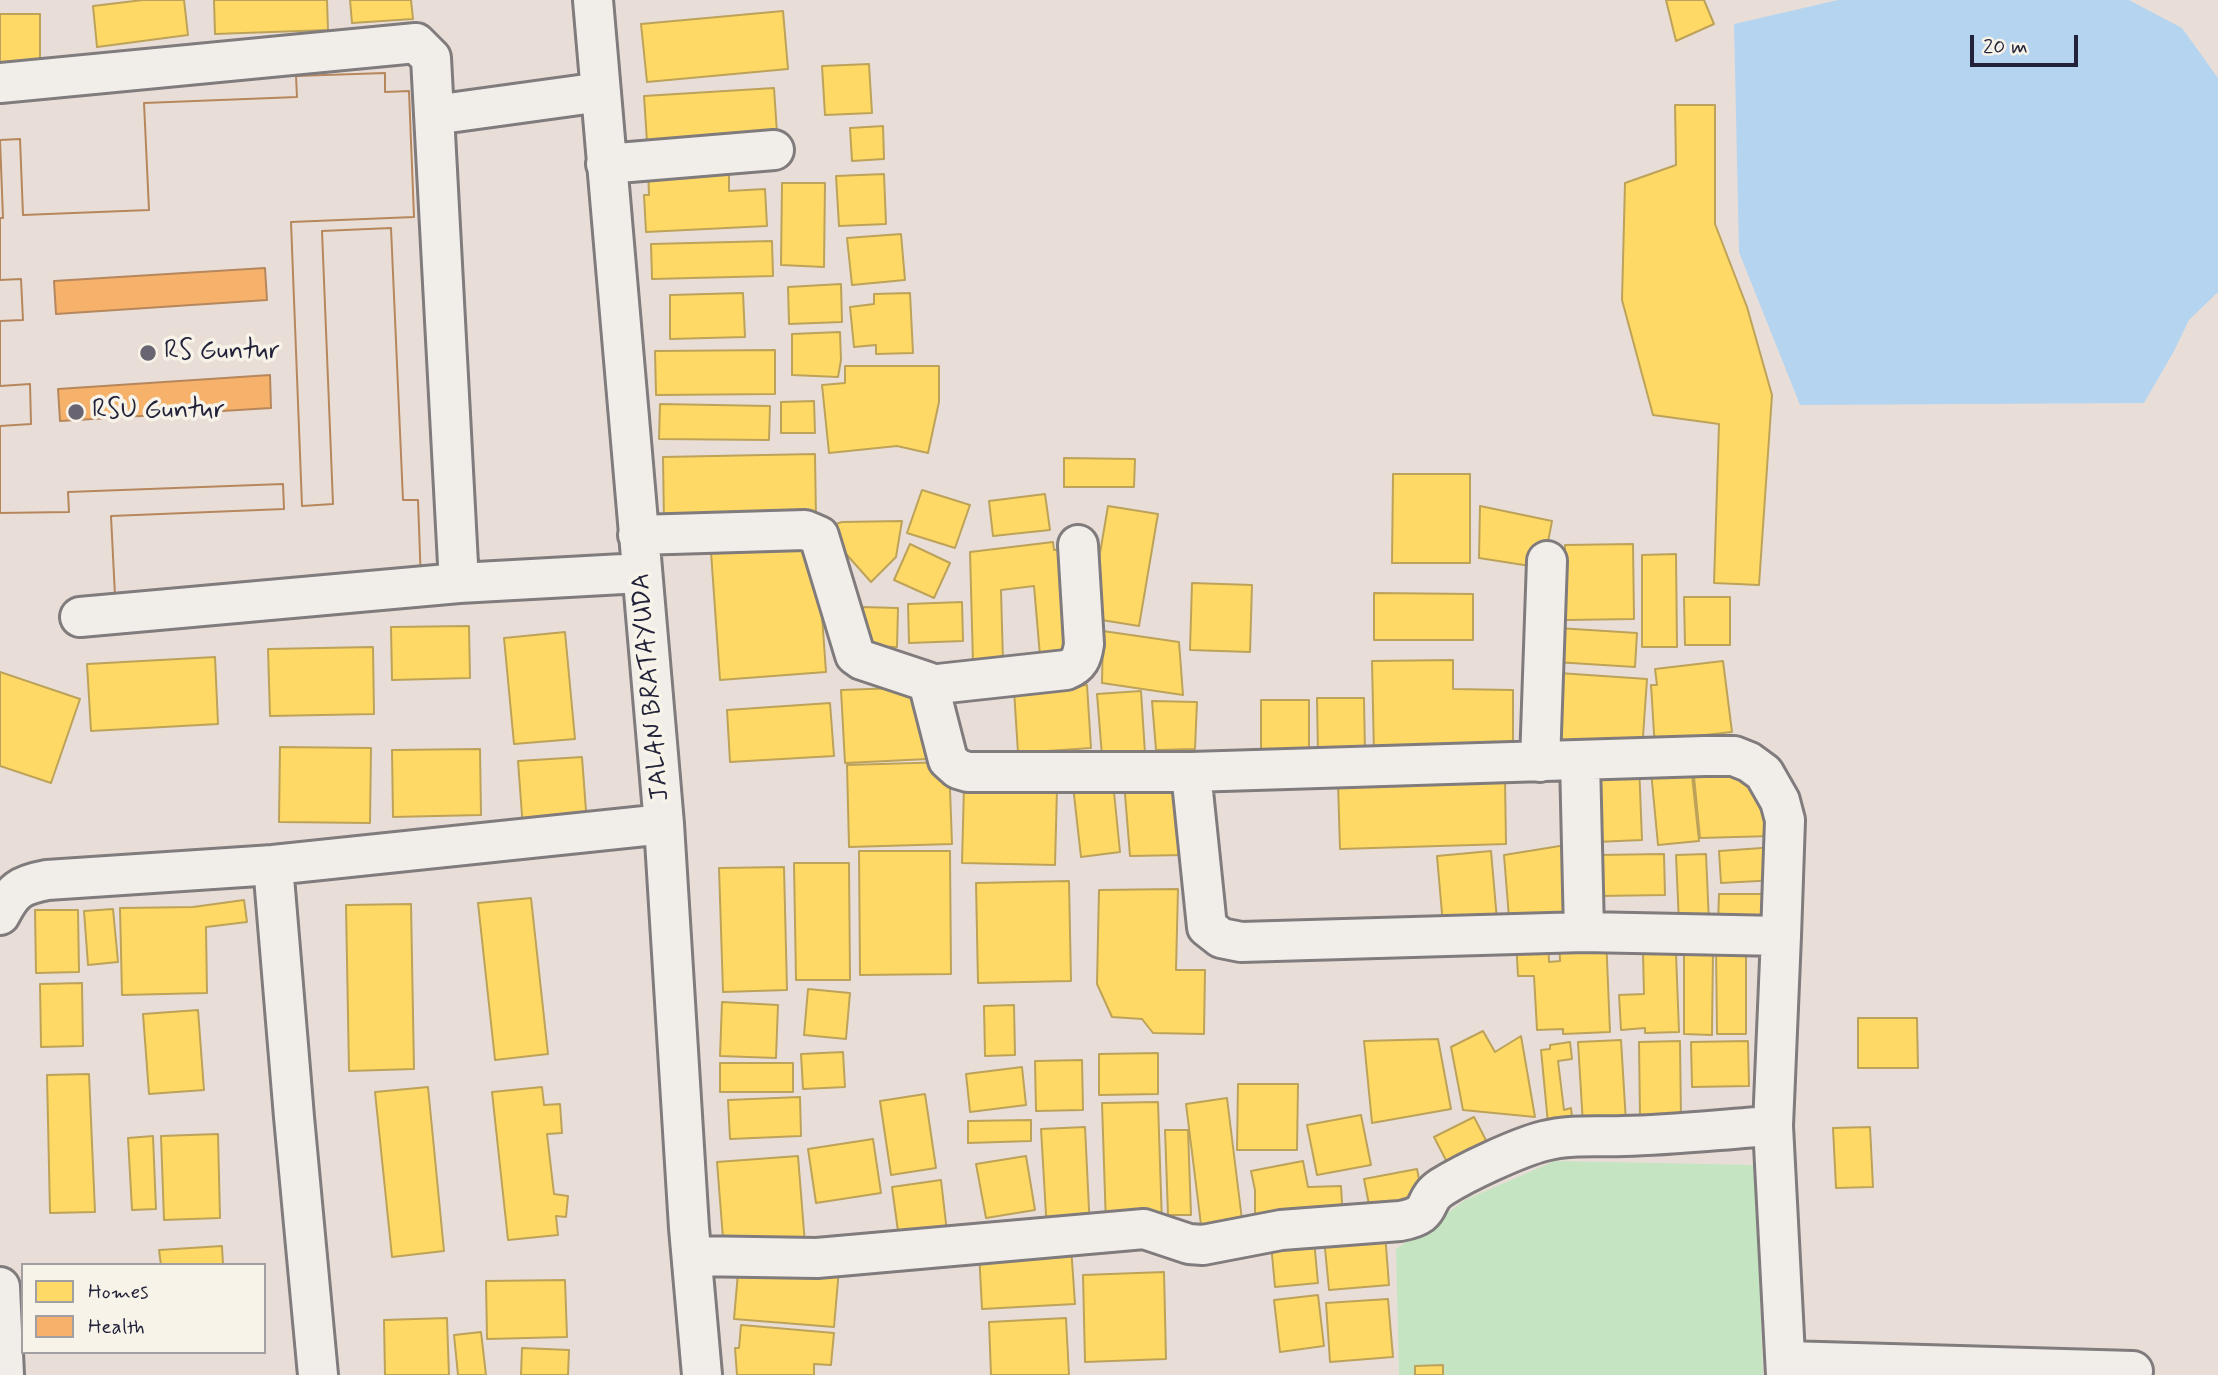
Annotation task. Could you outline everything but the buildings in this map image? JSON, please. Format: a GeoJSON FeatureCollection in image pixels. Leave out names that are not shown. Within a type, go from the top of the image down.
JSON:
{"type":"FeatureCollection","features":[{"type":"Feature","properties":{"kind":"street","name":"JALAN BRATAYUDA"},"geometry":{"type":"LineString","coordinates":[[593,0],[664,824],[702,1375]]}},
{"type":"Feature","properties":{"kind":"street"},"geometry":{"type":"LineString","coordinates":[[0,83],[416,43],[431,58],[459,583]]}},
{"type":"Feature","properties":{"kind":"street"},"geometry":{"type":"LineString","coordinates":[[433,115],[601,92]]}},
{"type":"Feature","properties":{"kind":"street"},"geometry":{"type":"LineString","coordinates":[[606,164],[774,150]]}},
{"type":"Feature","properties":{"kind":"street"},"geometry":{"type":"LineString","coordinates":[[638,535],[805,530],[819,536],[855,654],[862,660],[925,680],[929,685],[948,760],[958,769],[968,772],[1191,772],[1734,756],[1749,762],[1764,773],[1780,802],[1785,820],[1773,1126],[1786,1368],[2133,1371]]}},
{"type":"Feature","properties":{"kind":"street"},"geometry":{"type":"LineString","coordinates":[[929,685],[1066,670],[1076,666],[1083,654],[1084,645],[1078,545]]}},
{"type":"Feature","properties":{"kind":"street"},"geometry":{"type":"LineString","coordinates":[[1540,762],[1547,561]]}},
{"type":"Feature","properties":{"kind":"street"},"geometry":{"type":"LineString","coordinates":[[80,617],[459,583],[641,573]]}},
{"type":"Feature","properties":{"kind":"street"},"geometry":{"type":"LineString","coordinates":[[1580,760],[1584,932]]}},
{"type":"Feature","properties":{"kind":"street"},"geometry":{"type":"LineString","coordinates":[[1191,772],[1207,927],[1221,938],[1241,942],[1584,932],[1781,936]]}},
{"type":"Feature","properties":{"kind":"street"},"geometry":{"type":"LineString","coordinates":[[3,905],[16,890],[27,884],[47,880],[273,865],[664,824]]}},
{"type":"Feature","properties":{"kind":"street"},"geometry":{"type":"LineString","coordinates":[[273,865],[293,1118],[318,1375]]}},
{"type":"Feature","properties":{"kind":"street"},"geometry":{"type":"LineString","coordinates":[[692,1255],[817,1258],[1144,1230],[1189,1244],[1203,1245],[1282,1230],[1399,1222],[1424,1214],[1433,1195],[1440,1188],[1482,1166],[1544,1141],[1577,1135],[1624,1136],[1773,1126]]}},
{"type":"Feature","properties":{"kind":"street"},"geometry":{"type":"LineString","coordinates":[[0,1287],[4,1375]]}},
{"type":"Feature","properties":{"kind":"green space"},"geometry":{"type":"Polygon","coordinates":[[[1555,1161],[1755,1165],[1763,1375],[1399,1375],[1396,1249],[1467,1199],[1555,1161]]]}},
{"type":"Feature","properties":{"kind":"water"},"geometry":{"type":"Polygon","coordinates":[[[1838,0],[2129,0],[2182,28],[2218,78],[2218,292],[2189,320],[2144,403],[1800,405],[1739,252],[1734,24],[1838,0]]]}},
{"type":"Feature","properties":{"kind":"place","name":"RS Guntur"},"geometry":{"type":"Point","coordinates":[148,353]}},
{"type":"Feature","properties":{"kind":"place","name":"RSU Guntur"},"geometry":{"type":"Point","coordinates":[76,412]}}]}
